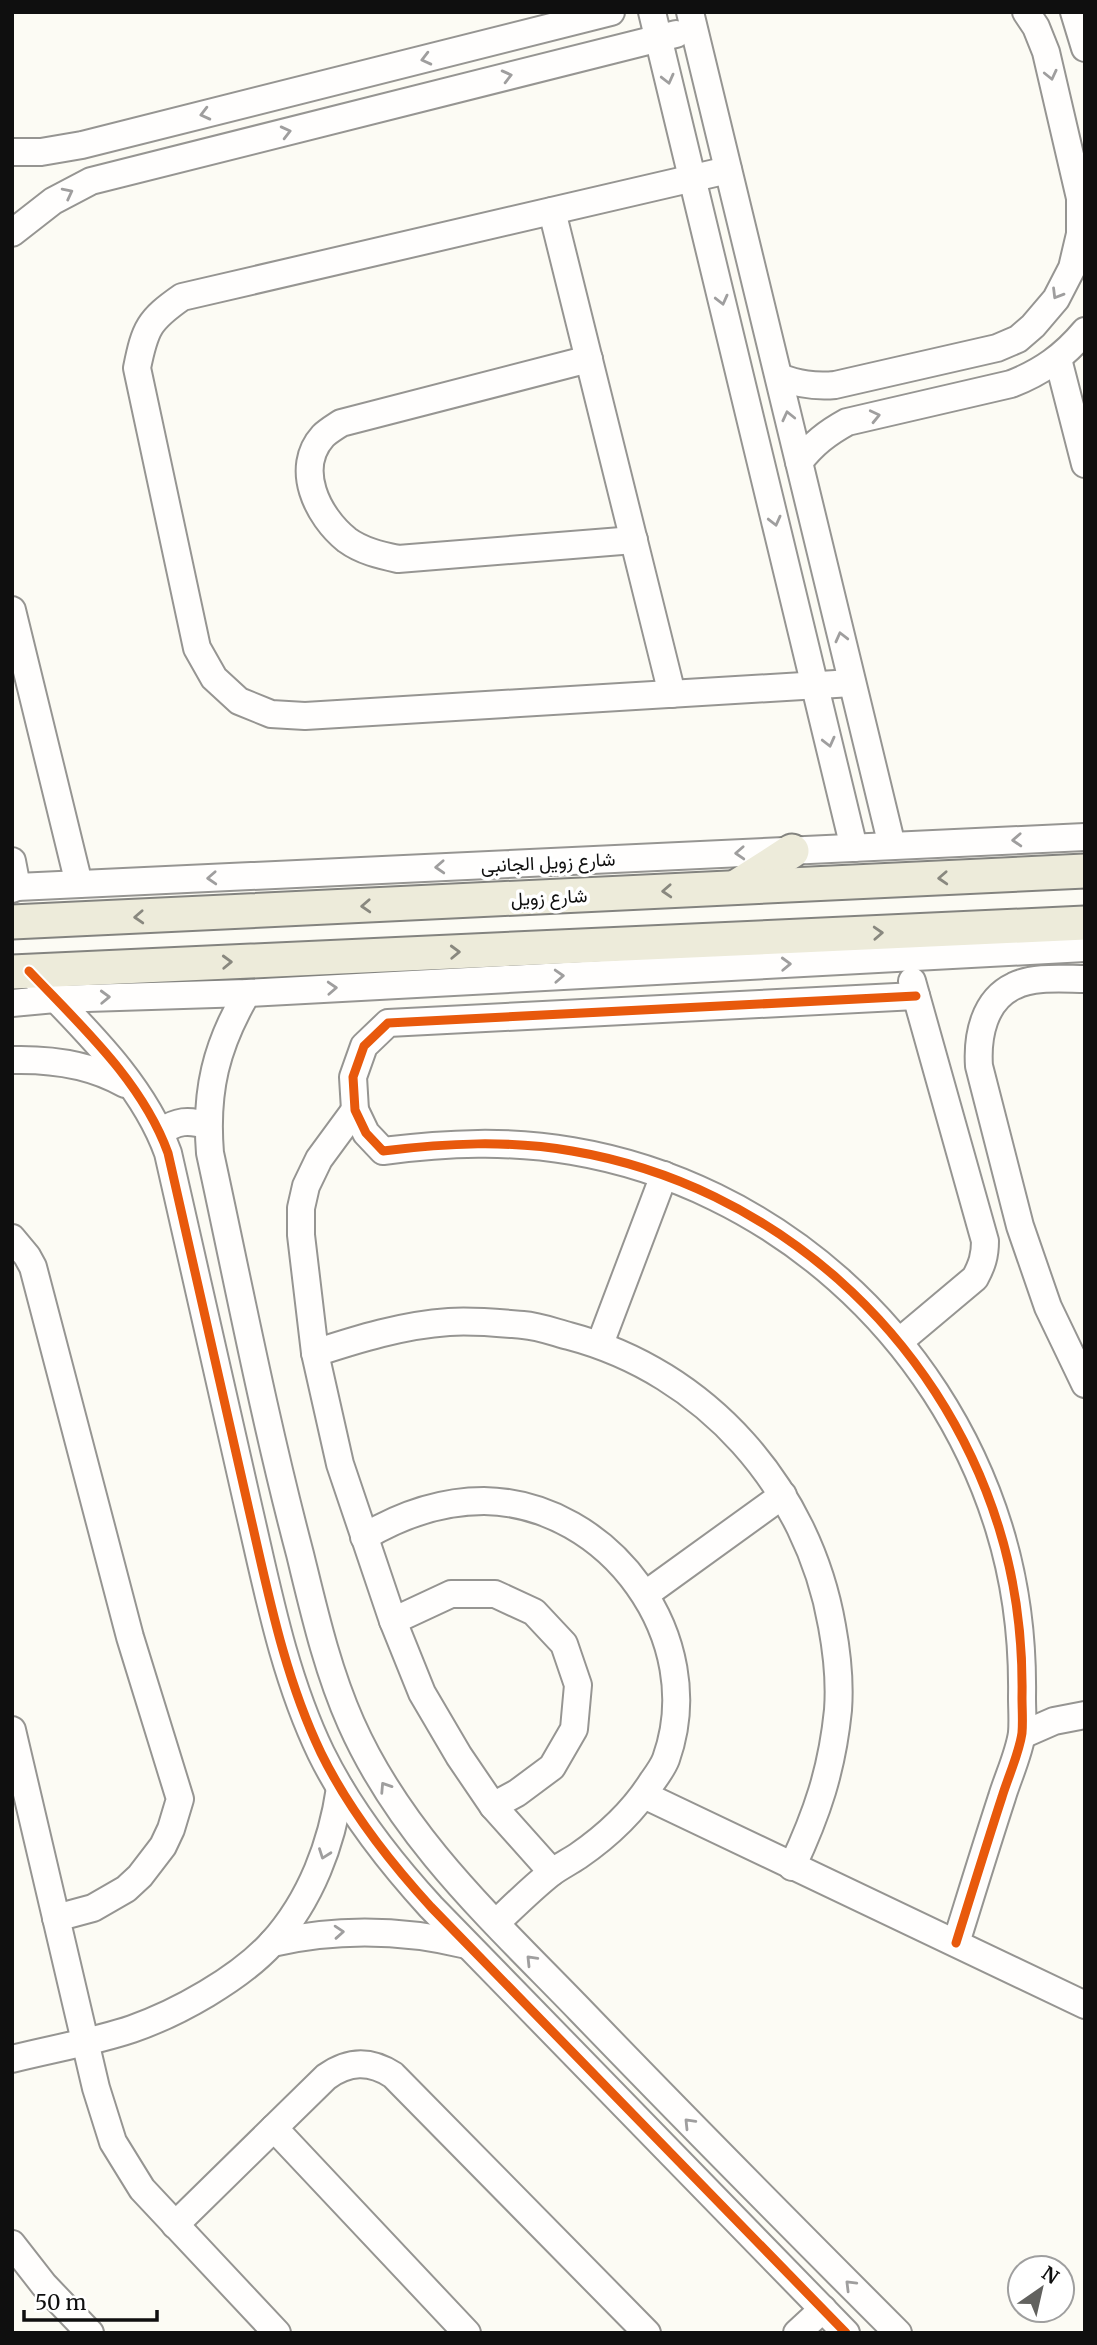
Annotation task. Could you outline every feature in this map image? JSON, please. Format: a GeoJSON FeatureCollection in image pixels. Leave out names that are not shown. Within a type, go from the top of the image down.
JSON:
{"type":"FeatureCollection","features":[{"type":"Feature","properties":{"kind":"main road"},"geometry":{"type":"LineString","coordinates":[[736,887],[792,851]]}},
{"type":"Feature","properties":{"kind":"main road","name":"شارع زويل"},"geometry":{"type":"LineString","coordinates":[[12,922],[1085,871]]}},
{"type":"Feature","properties":{"kind":"main road"},"geometry":{"type":"LineString","coordinates":[[615,893],[608,911],[609,920],[611,929],[623,944]]}},
{"type":"Feature","properties":{"kind":"main road"},"geometry":{"type":"LineString","coordinates":[[544,898],[558,926],[554,947]]}},
{"type":"Feature","properties":{"kind":"main road"},"geometry":{"type":"LineString","coordinates":[[21,971],[623,944],[720,953],[1085,923]]}},
{"type":"Feature","properties":{"kind":"street"},"geometry":{"type":"LineString","coordinates":[[12,152],[41,152],[82,145],[611,12]]}},
{"type":"Feature","properties":{"kind":"street"},"geometry":{"type":"LineString","coordinates":[[652,12],[854,848]]}},
{"type":"Feature","properties":{"kind":"street"},"geometry":{"type":"LineString","coordinates":[[779,377],[796,384],[816,387],[835,385],[996,348],[1018,339],[1056,299],[1072,268],[1080,233],[1080,198],[1046,52],[1036,27],[1026,12]]}},
{"type":"Feature","properties":{"kind":"street"},"geometry":{"type":"LineString","coordinates":[[1074,12],[1085,48]]}},
{"type":"Feature","properties":{"kind":"street"},"geometry":{"type":"LineString","coordinates":[[12,233],[53,201],[91,181],[659,38],[692,21],[892,846]]}},
{"type":"Feature","properties":{"kind":"street"},"geometry":{"type":"LineString","coordinates":[[729,170],[182,297],[158,314],[143,339],[137,368],[197,648],[214,678],[239,701],[271,714],[305,716],[852,684]]}},
{"type":"Feature","properties":{"kind":"street"},"geometry":{"type":"LineString","coordinates":[[552,211],[672,694]]}},
{"type":"Feature","properties":{"kind":"street"},"geometry":{"type":"LineString","coordinates":[[799,462],[828,432],[847,422],[1012,384],[1035,375],[1058,359],[1085,331]]}},
{"type":"Feature","properties":{"kind":"street"},"geometry":{"type":"LineString","coordinates":[[589,359],[341,423],[324,435],[318,444],[313,452],[308,473],[315,498],[329,522],[348,540],[372,553],[398,559],[634,540]]}},
{"type":"Feature","properties":{"kind":"street"},"geometry":{"type":"LineString","coordinates":[[1058,359],[1085,464]]}},
{"type":"Feature","properties":{"kind":"street"},"geometry":{"type":"LineString","coordinates":[[12,610],[79,884]]}},
{"type":"Feature","properties":{"kind":"street","name":"شارع زويل الجانبى"},"geometry":{"type":"LineString","coordinates":[[14,879],[79,884],[1085,837]]}},
{"type":"Feature","properties":{"kind":"street"},"geometry":{"type":"LineString","coordinates":[[12,1003],[55,999],[247,993],[720,953],[906,959],[1085,948]]}},
{"type":"Feature","properties":{"kind":"street"},"geometry":{"type":"LineString","coordinates":[[900,1341],[975,1278],[982,1267],[985,1254],[985,1241],[906,959]]}},
{"type":"Feature","properties":{"kind":"street"},"geometry":{"type":"LineString","coordinates":[[21,971],[55,999],[135,1090],[160,1132],[168,1153],[208,1337],[286,1662],[316,1740],[340,1788],[391,1863],[467,1945],[846,2333]]}},
{"type":"Feature","properties":{"kind":"street"},"geometry":{"type":"LineString","coordinates":[[1085,979],[1030,981],[1015,985],[1002,993],[984,1019],[978,1050],[979,1066],[1020,1226],[1048,1307],[1085,1384]]}},
{"type":"Feature","properties":{"kind":"street"},"geometry":{"type":"LineString","coordinates":[[247,993],[233,1017],[219,1052],[209,1098],[210,1153],[287,1507],[329,1665],[351,1723],[379,1778],[413,1830],[453,1878],[708,2143],[898,2333]]}},
{"type":"Feature","properties":{"kind":"street"},"geometry":{"type":"LineString","coordinates":[[916,996],[388,1023],[364,1046],[353,1077],[355,1110],[366,1133],[383,1151],[430,1145],[525,1145],[595,1156],[664,1175],[731,1204],[793,1242],[849,1288],[900,1341],[948,1410],[986,1486],[1010,1567],[1023,1650],[1022,1735],[956,1943]]}},
{"type":"Feature","properties":{"kind":"street"},"geometry":{"type":"LineString","coordinates":[[12,1060],[76,1066],[112,1076],[135,1090]]}},
{"type":"Feature","properties":{"kind":"street"},"geometry":{"type":"LineString","coordinates":[[355,1110],[319,1159],[306,1186],[301,1208],[301,1236],[314,1353],[340,1464],[393,1621],[422,1693],[459,1756],[494,1806],[552,1872]]}},
{"type":"Feature","properties":{"kind":"street"},"geometry":{"type":"LineString","coordinates":[[160,1132],[174,1123],[191,1121],[208,1126]]}},
{"type":"Feature","properties":{"kind":"street"},"geometry":{"type":"LineString","coordinates":[[600,1344],[664,1175]]}},
{"type":"Feature","properties":{"kind":"street"},"geometry":{"type":"LineString","coordinates":[[12,1238],[33,1267],[130,1637],[180,1798],[163,1846],[140,1876],[126,1889],[93,1908],[56,1918]]}},
{"type":"Feature","properties":{"kind":"street"},"geometry":{"type":"LineString","coordinates":[[314,1353],[373,1334],[449,1321],[526,1325],[600,1344],[644,1364],[685,1390],[713,1413],[755,1456],[783,1495],[809,1545],[827,1597],[837,1652],[838,1694],[831,1763],[815,1817],[792,1867]]}},
{"type":"Feature","properties":{"kind":"street"},"geometry":{"type":"LineString","coordinates":[[646,1594],[783,1495]]}},
{"type":"Feature","properties":{"kind":"street"},"geometry":{"type":"LineString","coordinates":[[364,1537],[392,1520],[437,1505],[485,1501],[532,1509],[577,1528],[615,1556],[646,1594],[664,1633],[674,1675],[675,1718],[666,1761],[644,1795],[615,1828],[552,1872],[496,1923]]}},
{"type":"Feature","properties":{"kind":"street"},"geometry":{"type":"LineString","coordinates":[[393,1621],[451,1594],[495,1594],[534,1612],[564,1644],[578,1685],[574,1729],[552,1767],[494,1806]]}},
{"type":"Feature","properties":{"kind":"street"},"geometry":{"type":"LineString","coordinates":[[1022,1735],[1054,1721],[1085,1715]]}},
{"type":"Feature","properties":{"kind":"street"},"geometry":{"type":"LineString","coordinates":[[12,1731],[96,2088],[113,2142],[142,2189],[277,2333]]}},
{"type":"Feature","properties":{"kind":"street"},"geometry":{"type":"LineString","coordinates":[[12,2059],[132,2029],[190,2003],[224,1982],[272,1943],[300,1904],[322,1860],[340,1788]]}},
{"type":"Feature","properties":{"kind":"street"},"geometry":{"type":"LineString","coordinates":[[644,1795],[1085,2005]]}},
{"type":"Feature","properties":{"kind":"street"},"geometry":{"type":"LineString","coordinates":[[272,1943],[336,1932],[380,1931],[467,1945]]}},
{"type":"Feature","properties":{"kind":"street"},"geometry":{"type":"LineString","coordinates":[[175,2225],[334,2071],[356,2064],[369,2064],[393,2075],[647,2333]]}},
{"type":"Feature","properties":{"kind":"street"},"geometry":{"type":"LineString","coordinates":[[274,2128],[467,2333]]}},
{"type":"Feature","properties":{"kind":"street"},"geometry":{"type":"LineString","coordinates":[[12,2244],[44,2285],[90,2333]]}},
{"type":"Feature","properties":{"kind":"street"},"geometry":{"type":"LineString","coordinates":[[797,2333],[822,2309]]}},
{"type":"Feature","properties":{"kind":"cycle path"},"geometry":{"type":"LineString","coordinates":[[29,971],[89,1033],[126,1078],[157,1127],[168,1153],[278,1633],[308,1724],[344,1795],[385,1853],[431,1907],[846,2333]]}},
{"type":"Feature","properties":{"kind":"cycle path"},"geometry":{"type":"LineString","coordinates":[[916,996],[388,1023],[364,1046],[353,1077],[355,1110],[366,1133],[383,1151],[478,1144],[525,1145],[572,1151],[646,1169],[715,1197],[780,1234],[838,1280],[891,1332],[935,1392],[972,1457],[999,1528],[1014,1590],[1021,1654],[1021,1741],[956,1943]]}}]}
